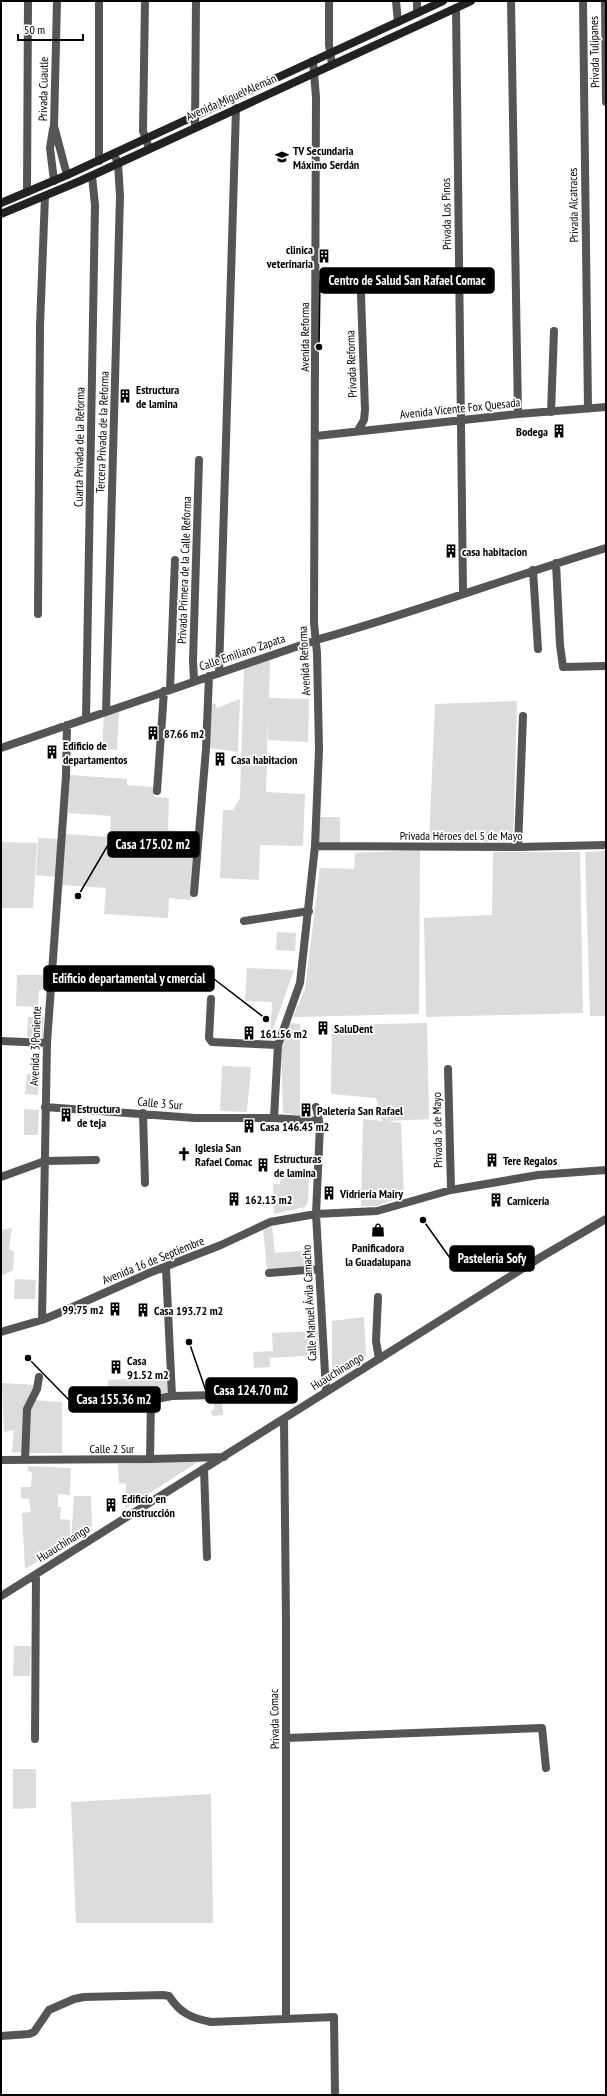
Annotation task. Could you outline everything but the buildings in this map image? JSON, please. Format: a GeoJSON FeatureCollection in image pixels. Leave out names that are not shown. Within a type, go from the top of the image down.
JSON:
{"type":"FeatureCollection","features":[{"type":"Feature","properties":{"kind":"main road","name":"Avenida Miguel Alemán"},"geometry":{"type":"LineString","coordinates":[[1,202],[99,161],[145,138],[443,1]]}},
{"type":"Feature","properties":{"kind":"main road","name":"Avenida Miguel Alemán"},"geometry":{"type":"LineString","coordinates":[[1,214],[92,176],[149,148],[471,1]]}},
{"type":"Feature","properties":{"kind":"street"},"geometry":{"type":"LineString","coordinates":[[27,192],[28,1]]}},
{"type":"Feature","properties":{"kind":"street","name":"Privada Cuautle"},"geometry":{"type":"LineString","coordinates":[[57,1],[54,126],[68,175]]}},
{"type":"Feature","properties":{"kind":"street"},"geometry":{"type":"LineString","coordinates":[[99,1],[97,115],[99,161]]}},
{"type":"Feature","properties":{"kind":"street"},"geometry":{"type":"LineString","coordinates":[[145,1],[143,131],[149,148]]}},
{"type":"Feature","properties":{"kind":"street"},"geometry":{"type":"LineString","coordinates":[[195,127],[196,1]]}},
{"type":"Feature","properties":{"kind":"street"},"geometry":{"type":"LineString","coordinates":[[329,1],[330,53],[332,64]]}},
{"type":"Feature","properties":{"kind":"street"},"geometry":{"type":"LineString","coordinates":[[396,1],[398,22]]}},
{"type":"Feature","properties":{"kind":"street"},"geometry":{"type":"LineString","coordinates":[[416,1],[417,13]]}},
{"type":"Feature","properties":{"kind":"street"},"geometry":{"type":"LineString","coordinates":[[511,1],[518,414]]}},
{"type":"Feature","properties":{"kind":"street","name":"Privada Alcatraces"},"geometry":{"type":"LineString","coordinates":[[583,1],[588,409]]}},
{"type":"Feature","properties":{"kind":"street","name":"Privada Tulipanes"},"geometry":{"type":"LineString","coordinates":[[605,1],[606,102]]}},
{"type":"Feature","properties":{"kind":"street","name":"Privada Los Pinos"},"geometry":{"type":"LineString","coordinates":[[456,8],[463,593]]}},
{"type":"Feature","properties":{"kind":"street","name":"Avenida Reforma"},"geometry":{"type":"LineString","coordinates":[[274,1118],[278,1045],[300,983],[309,911],[315,846],[319,750],[316,640],[314,623],[316,436],[315,72],[313,61]]}},
{"type":"Feature","properties":{"kind":"street"},"geometry":{"type":"LineString","coordinates":[[220,672],[236,108]]}},
{"type":"Feature","properties":{"kind":"street"},"geometry":{"type":"LineString","coordinates":[[54,126],[50,148],[54,181]]}},
{"type":"Feature","properties":{"kind":"street","name":"Tercera Privada de la Reforma"},"geometry":{"type":"LineString","coordinates":[[106,712],[120,196],[118,163],[114,154]]}},
{"type":"Feature","properties":{"kind":"street","name":"Cuarta Privada de la Reforma"},"geometry":{"type":"LineString","coordinates":[[86,718],[95,205],[92,176]]}},
{"type":"Feature","properties":{"kind":"street"},"geometry":{"type":"LineString","coordinates":[[38,614],[40,326],[45,196]]}},
{"type":"Feature","properties":{"kind":"street","name":"Privada Reforma"},"geometry":{"type":"LineString","coordinates":[[358,430],[364,420],[365,410],[361,295]]}},
{"type":"Feature","properties":{"kind":"street"},"geometry":{"type":"LineString","coordinates":[[551,412],[554,331]]}},
{"type":"Feature","properties":{"kind":"street","name":"Avenida Vicente Fox Quesada"},"geometry":{"type":"LineString","coordinates":[[316,436],[358,430],[518,414],[606,407]]}},
{"type":"Feature","properties":{"kind":"street","name":"Privada Primera de la Calle Reforma"},"geometry":{"type":"LineString","coordinates":[[194,681],[193,661],[199,460]]}},
{"type":"Feature","properties":{"kind":"street","name":"Calle Emiliano Zapata"},"geometry":{"type":"LineString","coordinates":[[1,748],[316,640],[366,626],[556,562],[606,548]]}},
{"type":"Feature","properties":{"kind":"street"},"geometry":{"type":"LineString","coordinates":[[157,791],[167,690],[175,560]]}},
{"type":"Feature","properties":{"kind":"street"},"geometry":{"type":"LineString","coordinates":[[556,562],[560,645],[563,666],[606,666]]}},
{"type":"Feature","properties":{"kind":"street"},"geometry":{"type":"LineString","coordinates":[[533,570],[538,649]]}},
{"type":"Feature","properties":{"kind":"street"},"geometry":{"type":"LineString","coordinates":[[194,893],[206,749],[209,676]]}},
{"type":"Feature","properties":{"kind":"street"},"geometry":{"type":"LineString","coordinates":[[518,847],[523,716]]}},
{"type":"Feature","properties":{"kind":"street","name":"Avenida 3 Poniente"},"geometry":{"type":"LineString","coordinates":[[42,1320],[47,1043],[50,982],[66,776],[67,725]]}},
{"type":"Feature","properties":{"kind":"street","name":"Privada Héroes del 5 de Mayo"},"geometry":{"type":"LineString","coordinates":[[315,846],[518,847],[606,845]]}},
{"type":"Feature","properties":{"kind":"street"},"geometry":{"type":"LineString","coordinates":[[244,921],[309,911]]}},
{"type":"Feature","properties":{"kind":"street"},"geometry":{"type":"LineString","coordinates":[[50,982],[187,987]]}},
{"type":"Feature","properties":{"kind":"street"},"geometry":{"type":"LineString","coordinates":[[211,999],[209,1038],[212,1042],[278,1045]]}},
{"type":"Feature","properties":{"kind":"street"},"geometry":{"type":"LineString","coordinates":[[1,1041],[47,1043]]}},
{"type":"Feature","properties":{"kind":"street","name":"Privada 5 de Mayo"},"geometry":{"type":"LineString","coordinates":[[448,1069],[451,1190]]}},
{"type":"Feature","properties":{"kind":"street","name":"Calle 3 Sur"},"geometry":{"type":"LineString","coordinates":[[45,1107],[195,1118],[274,1118]]}},
{"type":"Feature","properties":{"kind":"street"},"geometry":{"type":"LineString","coordinates":[[316,1107],[320,1125],[316,1214]]}},
{"type":"Feature","properties":{"kind":"street"},"geometry":{"type":"LineString","coordinates":[[143,1113],[145,1183]]}},
{"type":"Feature","properties":{"kind":"street"},"geometry":{"type":"LineString","coordinates":[[274,1118],[318,1121]]}},
{"type":"Feature","properties":{"kind":"street"},"geometry":{"type":"LineString","coordinates":[[1,1177],[45,1161],[96,1160]]}},
{"type":"Feature","properties":{"kind":"street","name":"Avenida 16 de Septiembre"},"geometry":{"type":"LineString","coordinates":[[1,1332],[42,1320],[270,1222],[316,1214],[377,1211],[451,1190],[538,1176],[606,1170]]}},
{"type":"Feature","properties":{"kind":"street","name":"Calle Manuel Ávila Camacho"},"geometry":{"type":"LineString","coordinates":[[316,1214],[326,1391]]}},
{"type":"Feature","properties":{"kind":"street","name":"Huauchinango"},"geometry":{"type":"LineString","coordinates":[[1,1596],[541,1257],[606,1219]]}},
{"type":"Feature","properties":{"kind":"street"},"geometry":{"type":"LineString","coordinates":[[166,1268],[172,1396]]}},
{"type":"Feature","properties":{"kind":"street"},"geometry":{"type":"LineString","coordinates":[[269,1273],[319,1269]]}},
{"type":"Feature","properties":{"kind":"street"},"geometry":{"type":"LineString","coordinates":[[378,1297],[376,1341],[379,1359]]}},
{"type":"Feature","properties":{"kind":"street"},"geometry":{"type":"LineString","coordinates":[[25,1460],[27,1409],[37,1389],[39,1377]]}},
{"type":"Feature","properties":{"kind":"street"},"geometry":{"type":"LineString","coordinates":[[150,1459],[151,1400],[172,1396],[218,1395]]}},
{"type":"Feature","properties":{"kind":"street","name":"Privada Comac"},"geometry":{"type":"LineString","coordinates":[[284,1419],[287,1738],[286,2019]]}},
{"type":"Feature","properties":{"kind":"street","name":"Calle 2 Sur"},"geometry":{"type":"LineString","coordinates":[[1,1460],[224,1457]]}},
{"type":"Feature","properties":{"kind":"street"},"geometry":{"type":"LineString","coordinates":[[204,1469],[207,1557]]}},
{"type":"Feature","properties":{"kind":"street"},"geometry":{"type":"LineString","coordinates":[[35,1739],[36,1574]]}},
{"type":"Feature","properties":{"kind":"street"},"geometry":{"type":"LineString","coordinates":[[287,1738],[542,1728],[546,1768]]}},
{"type":"Feature","properties":{"kind":"street"},"geometry":{"type":"LineString","coordinates":[[1,2036],[22,2035],[34,2032],[49,2010],[84,1997],[169,1996],[177,2009],[197,2020],[211,2022],[334,2017],[335,2095]]}},
{"type":"Feature","properties":{"kind":"shaded area"},"geometry":{"type":"Polygon","coordinates":[[[270,660],[269,698],[309,699],[308,742],[268,740],[268,716],[266,792],[305,794],[303,846],[260,845],[259,880],[220,878],[223,810],[233,810],[240,798],[244,668],[270,660]]]}},
{"type":"Feature","properties":{"kind":"shaded area"},"geometry":{"type":"Polygon","coordinates":[[[240,699],[238,752],[209,748],[211,705],[215,703],[217,708],[240,699]]]}},
{"type":"Feature","properties":{"kind":"shaded area"},"geometry":{"type":"Polygon","coordinates":[[[517,701],[513,843],[429,842],[435,704],[517,701]]]}},
{"type":"Feature","properties":{"kind":"shaded area"},"geometry":{"type":"Polygon","coordinates":[[[119,712],[117,750],[102,749],[104,716],[119,712]]]}},
{"type":"Feature","properties":{"kind":"shaded area"},"geometry":{"type":"Polygon","coordinates":[[[70,775],[127,779],[127,785],[155,787],[154,797],[169,798],[168,830],[195,832],[191,900],[169,898],[168,918],[104,914],[106,888],[61,885],[64,834],[110,837],[111,816],[68,813],[70,775]]]}},
{"type":"Feature","properties":{"kind":"shaded area"},"geometry":{"type":"Polygon","coordinates":[[[320,817],[340,817],[340,844],[318,844],[320,817]]]}},
{"type":"Feature","properties":{"kind":"shaded area"},"geometry":{"type":"Polygon","coordinates":[[[38,838],[58,839],[56,877],[36,875],[38,838]]]}},
{"type":"Feature","properties":{"kind":"shaded area"},"geometry":{"type":"Polygon","coordinates":[[[1,842],[37,843],[33,908],[1,908],[1,842]]]}},
{"type":"Feature","properties":{"kind":"shaded area"},"geometry":{"type":"Polygon","coordinates":[[[420,850],[419,1014],[293,1017],[305,989],[320,868],[354,869],[355,853],[420,850]]]}},
{"type":"Feature","properties":{"kind":"shaded area"},"geometry":{"type":"Polygon","coordinates":[[[606,851],[606,1016],[590,1016],[585,852],[606,851]]]}},
{"type":"Feature","properties":{"kind":"shaded area"},"geometry":{"type":"Polygon","coordinates":[[[493,852],[580,852],[583,1013],[426,1017],[424,918],[492,915],[493,852]]]}},
{"type":"Feature","properties":{"kind":"shaded area"},"geometry":{"type":"Polygon","coordinates":[[[277,932],[296,933],[295,951],[276,950],[277,932]]]}},
{"type":"Feature","properties":{"kind":"shaded area"},"geometry":{"type":"Polygon","coordinates":[[[247,968],[294,970],[270,1038],[272,1002],[245,1001],[247,968]]]}},
{"type":"Feature","properties":{"kind":"shaded area"},"geometry":{"type":"Polygon","coordinates":[[[17,975],[47,975],[46,990],[39,990],[38,1007],[16,1006],[17,975]]]}},
{"type":"Feature","properties":{"kind":"shaded area"},"geometry":{"type":"Polygon","coordinates":[[[28,1017],[44,1017],[43,1037],[27,1037],[28,1017]]]}},
{"type":"Feature","properties":{"kind":"shaded area"},"geometry":{"type":"Polygon","coordinates":[[[289,1023],[300,1024],[300,1116],[283,1113],[281,1046],[289,1023]]]}},
{"type":"Feature","properties":{"kind":"shaded area"},"geometry":{"type":"Polygon","coordinates":[[[427,1023],[429,1119],[387,1121],[401,1123],[404,1196],[377,1206],[361,1206],[363,1119],[382,1121],[376,1098],[331,1094],[332,1025],[427,1023]]]}},
{"type":"Feature","properties":{"kind":"shaded area"},"geometry":{"type":"Polygon","coordinates":[[[222,1066],[251,1067],[247,1112],[220,1111],[222,1066]]]}},
{"type":"Feature","properties":{"kind":"shaded area"},"geometry":{"type":"Polygon","coordinates":[[[27,1074],[40,1075],[38,1095],[25,1094],[27,1074]]]}},
{"type":"Feature","properties":{"kind":"shaded area"},"geometry":{"type":"Polygon","coordinates":[[[24,1109],[39,1110],[38,1135],[24,1135],[24,1109]]]}},
{"type":"Feature","properties":{"kind":"shaded area"},"geometry":{"type":"Polygon","coordinates":[[[281,1173],[309,1174],[308,1202],[305,1207],[274,1214],[273,1184],[280,1184],[281,1173]]]}},
{"type":"Feature","properties":{"kind":"shaded area"},"geometry":{"type":"Polygon","coordinates":[[[272,1226],[275,1253],[310,1250],[311,1267],[267,1271],[263,1227],[272,1226]]]}},
{"type":"Feature","properties":{"kind":"shaded area"},"geometry":{"type":"Polygon","coordinates":[[[12,1228],[9,1249],[14,1252],[13,1270],[1,1276],[1,1230],[12,1228]]]}},
{"type":"Feature","properties":{"kind":"shaded area"},"geometry":{"type":"Polygon","coordinates":[[[15,1279],[36,1280],[35,1299],[14,1299],[15,1279]]]}},
{"type":"Feature","properties":{"kind":"shaded area"},"geometry":{"type":"Polygon","coordinates":[[[364,1317],[366,1356],[332,1380],[332,1321],[364,1317]]]}},
{"type":"Feature","properties":{"kind":"shaded area"},"geometry":{"type":"Polygon","coordinates":[[[318,1331],[319,1355],[270,1358],[270,1367],[254,1368],[253,1352],[273,1351],[272,1333],[318,1331]]]}},
{"type":"Feature","properties":{"kind":"shaded area"},"geometry":{"type":"Polygon","coordinates":[[[169,1377],[170,1394],[109,1397],[108,1380],[169,1377]]]}},
{"type":"Feature","properties":{"kind":"shaded area"},"geometry":{"type":"Polygon","coordinates":[[[2,1383],[36,1385],[26,1408],[23,1452],[12,1453],[14,1430],[4,1432],[2,1383]]]}},
{"type":"Feature","properties":{"kind":"shaded area"},"geometry":{"type":"Polygon","coordinates":[[[214,1397],[222,1397],[223,1415],[212,1416],[211,1410],[214,1410],[214,1397]]]}},
{"type":"Feature","properties":{"kind":"shaded area"},"geometry":{"type":"Polygon","coordinates":[[[33,1400],[62,1402],[62,1453],[28,1453],[29,1411],[33,1400]]]}},
{"type":"Feature","properties":{"kind":"shaded area"},"geometry":{"type":"Polygon","coordinates":[[[201,1460],[125,1509],[126,1484],[119,1483],[118,1464],[201,1460]]]}},
{"type":"Feature","properties":{"kind":"shaded area"},"geometry":{"type":"Polygon","coordinates":[[[28,1466],[71,1468],[70,1495],[58,1494],[58,1507],[61,1507],[60,1519],[70,1520],[70,1541],[25,1569],[22,1513],[31,1512],[29,1499],[21,1498],[21,1487],[31,1487],[32,1472],[28,1471],[28,1466]]]}},
{"type":"Feature","properties":{"kind":"shaded area"},"geometry":{"type":"Polygon","coordinates":[[[74,1496],[91,1496],[92,1526],[71,1540],[74,1496]]]}},
{"type":"Feature","properties":{"kind":"shaded area"},"geometry":{"type":"Polygon","coordinates":[[[14,1646],[31,1646],[30,1676],[13,1676],[14,1646]]]}},
{"type":"Feature","properties":{"kind":"shaded area"},"geometry":{"type":"Polygon","coordinates":[[[13,1769],[36,1769],[36,1808],[13,1809],[13,1769]]]}},
{"type":"Feature","properties":{"kind":"shaded area"},"geometry":{"type":"Polygon","coordinates":[[[211,1794],[213,1923],[76,1923],[71,1802],[211,1794]]]}},
{"type":"Feature","properties":{"kind":"place","name":"TV Secundaria Máximo Serdán"},"geometry":{"type":"Point","coordinates":[282,157]}},
{"type":"Feature","properties":{"kind":"place","name":"clinica veterinaria"},"geometry":{"type":"Point","coordinates":[324,256]}},
{"type":"Feature","properties":{"kind":"place","name":"Centro de Salud San Rafael Comac"},"geometry":{"type":"Point","coordinates":[319,347]}},
{"type":"Feature","properties":{"kind":"place","name":"Estructura de lamina"},"geometry":{"type":"Point","coordinates":[125,396]}},
{"type":"Feature","properties":{"kind":"place","name":"Bodega"},"geometry":{"type":"Point","coordinates":[559,431]}},
{"type":"Feature","properties":{"kind":"place","name":"casa habitacion"},"geometry":{"type":"Point","coordinates":[451,551]}},
{"type":"Feature","properties":{"kind":"place","name":"87.66 m2"},"geometry":{"type":"Point","coordinates":[153,733]}},
{"type":"Feature","properties":{"kind":"place","name":"Edificio de departamentos"},"geometry":{"type":"Point","coordinates":[52,752]}},
{"type":"Feature","properties":{"kind":"place","name":"Casa habitacion"},"geometry":{"type":"Point","coordinates":[220,759]}},
{"type":"Feature","properties":{"kind":"place","name":"Casa 175.02 m2"},"geometry":{"type":"Point","coordinates":[78,896]}},
{"type":"Feature","properties":{"kind":"place","name":"Edificio departamental y cmercial"},"geometry":{"type":"Point","coordinates":[266,1019]}},
{"type":"Feature","properties":{"kind":"place","name":"SaluDent"},"geometry":{"type":"Point","coordinates":[323,1028]}},
{"type":"Feature","properties":{"kind":"place","name":"161.56 m2"},"geometry":{"type":"Point","coordinates":[249,1033]}},
{"type":"Feature","properties":{"kind":"place","name":"Paletería San Rafael"},"geometry":{"type":"Point","coordinates":[306,1110]}},
{"type":"Feature","properties":{"kind":"place","name":"Estructura de teja"},"geometry":{"type":"Point","coordinates":[66,1115]}},
{"type":"Feature","properties":{"kind":"place","name":"Casa 146.45 m2"},"geometry":{"type":"Point","coordinates":[249,1126]}},
{"type":"Feature","properties":{"kind":"place","name":"Iglesia San Rafael Comac"},"geometry":{"type":"Point","coordinates":[184,1154]}},
{"type":"Feature","properties":{"kind":"place","name":"Tere Regalos"},"geometry":{"type":"Point","coordinates":[492,1160]}},
{"type":"Feature","properties":{"kind":"place","name":"Estructuras de lamina"},"geometry":{"type":"Point","coordinates":[263,1165]}},
{"type":"Feature","properties":{"kind":"place","name":"Vidriería Mairy"},"geometry":{"type":"Point","coordinates":[329,1193]}},
{"type":"Feature","properties":{"kind":"place","name":"162.13 m2"},"geometry":{"type":"Point","coordinates":[234,1199]}},
{"type":"Feature","properties":{"kind":"place","name":"Carnicería"},"geometry":{"type":"Point","coordinates":[496,1200]}},
{"type":"Feature","properties":{"kind":"place","name":"Pastelería Sofy"},"geometry":{"type":"Point","coordinates":[423,1220]}},
{"type":"Feature","properties":{"kind":"place","name":"Panificadora la Guadalupana"},"geometry":{"type":"Point","coordinates":[378,1230]}},
{"type":"Feature","properties":{"kind":"place","name":"99.75 m2"},"geometry":{"type":"Point","coordinates":[115,1309]}},
{"type":"Feature","properties":{"kind":"place","name":"Casa 193.72 m2"},"geometry":{"type":"Point","coordinates":[143,1310]}},
{"type":"Feature","properties":{"kind":"place","name":"Casa 124.70 m2"},"geometry":{"type":"Point","coordinates":[189,1342]}},
{"type":"Feature","properties":{"kind":"place","name":"Casa 155.36 m2"},"geometry":{"type":"Point","coordinates":[28,1358]}},
{"type":"Feature","properties":{"kind":"place","name":"Casa 91.52 m2"},"geometry":{"type":"Point","coordinates":[116,1367]}},
{"type":"Feature","properties":{"kind":"place","name":"Edificio en construcción"},"geometry":{"type":"Point","coordinates":[111,1505]}}]}
